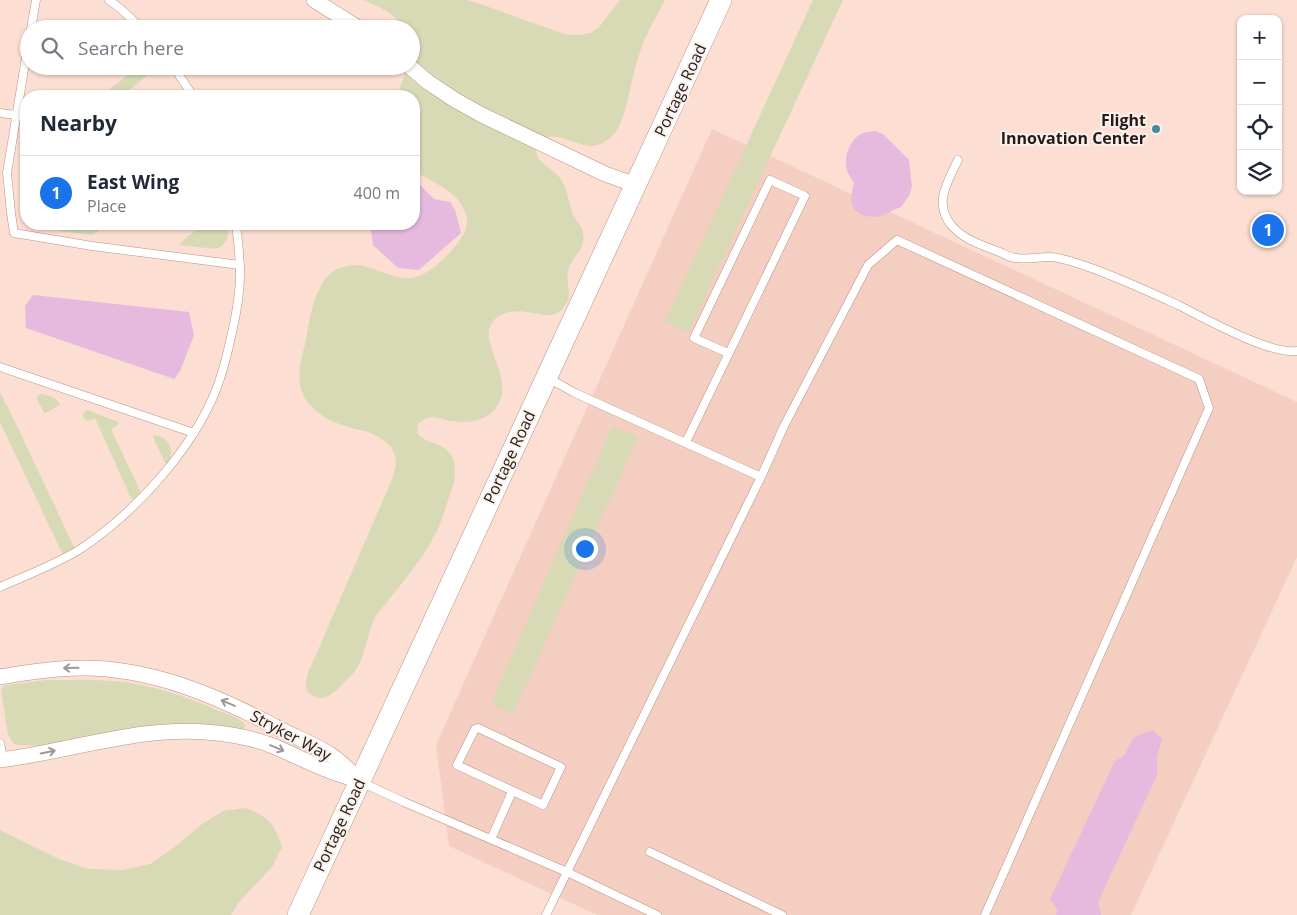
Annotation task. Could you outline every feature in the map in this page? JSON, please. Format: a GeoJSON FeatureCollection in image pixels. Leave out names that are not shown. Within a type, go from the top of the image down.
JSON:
{"type":"FeatureCollection","features":[{"type":"Feature","properties":{"kind":"main road","name":"Portage Road"},"geometry":{"type":"LineString","coordinates":[[298,915],[722,0]]}},
{"type":"Feature","properties":{"kind":"street"},"geometry":{"type":"LineString","coordinates":[[314,0],[346,20]]}},
{"type":"Feature","properties":{"kind":"street"},"geometry":{"type":"LineString","coordinates":[[419,75],[455,100],[482,115],[606,174],[636,185]]}},
{"type":"Feature","properties":{"kind":"street","name":"Stryker Way"},"geometry":{"type":"LineString","coordinates":[[0,677],[63,668],[85,668],[137,674],[172,682],[243,710],[332,756],[360,781]]}},
{"type":"Feature","properties":{"kind":"street","name":"Stryker Way"},"geometry":{"type":"LineString","coordinates":[[2,760],[144,733],[193,731],[219,733],[271,745],[326,770],[360,781]]}},
{"type":"Feature","properties":{"kind":"lane"},"geometry":{"type":"LineString","coordinates":[[33,20],[36,0]]}},
{"type":"Feature","properties":{"kind":"lane"},"geometry":{"type":"LineString","coordinates":[[109,0],[133,20]]}},
{"type":"Feature","properties":{"kind":"lane"},"geometry":{"type":"LineString","coordinates":[[20,90],[23,75]]}},
{"type":"Feature","properties":{"kind":"lane"},"geometry":{"type":"LineString","coordinates":[[179,75],[189,90]]}},
{"type":"Feature","properties":{"kind":"lane"},"geometry":{"type":"LineString","coordinates":[[20,92],[7,173],[14,233],[92,246],[240,265]]}},
{"type":"Feature","properties":{"kind":"lane"},"geometry":{"type":"LineString","coordinates":[[0,113],[16,115]]}},
{"type":"Feature","properties":{"kind":"lane"},"geometry":{"type":"LineString","coordinates":[[958,160],[946,186],[943,196],[943,207],[945,217],[962,236],[1016,258],[1053,257],[1088,267],[1128,282],[1254,342],[1290,352],[1297,351]]}},
{"type":"Feature","properties":{"kind":"lane"},"geometry":{"type":"LineString","coordinates":[[686,442],[805,196],[770,180],[694,338],[728,353]]}},
{"type":"Feature","properties":{"kind":"lane"},"geometry":{"type":"LineString","coordinates":[[0,587],[66,557],[83,547],[119,520],[138,502],[175,459],[194,433],[214,395],[235,319],[240,274],[237,230]]}},
{"type":"Feature","properties":{"kind":"lane"},"geometry":{"type":"LineString","coordinates":[[546,915],[761,477],[784,426],[868,265],[897,240],[1199,379],[1209,408],[986,915]]}},
{"type":"Feature","properties":{"kind":"lane"},"geometry":{"type":"LineString","coordinates":[[0,367],[194,433]]}},
{"type":"Feature","properties":{"kind":"lane"},"geometry":{"type":"LineString","coordinates":[[546,377],[576,393],[761,477]]}},
{"type":"Feature","properties":{"kind":"lane"},"geometry":{"type":"LineString","coordinates":[[478,728],[561,767],[543,805],[512,792],[458,766],[475,729],[478,728]]}},
{"type":"Feature","properties":{"kind":"lane"},"geometry":{"type":"LineString","coordinates":[[0,743],[2,760]]}},
{"type":"Feature","properties":{"kind":"lane"},"geometry":{"type":"LineString","coordinates":[[360,781],[567,872],[657,915]]}},
{"type":"Feature","properties":{"kind":"lane"},"geometry":{"type":"LineString","coordinates":[[491,840],[512,792]]}},
{"type":"Feature","properties":{"kind":"lane"},"geometry":{"type":"LineString","coordinates":[[650,852],[782,915]]}},
{"type":"Feature","properties":{"kind":"shaded area"},"geometry":{"type":"Polygon","coordinates":[[[712,129],[1297,402],[1297,557],[1131,915],[597,915],[449,846],[436,745],[712,129]]]}},
{"type":"Feature","properties":{"kind":"shaded area"},"geometry":{"type":"Polygon","coordinates":[[[875,131],[883,134],[909,160],[912,186],[909,196],[901,207],[878,217],[864,216],[855,210],[851,203],[854,183],[847,172],[846,164],[848,150],[856,138],[863,133],[875,131]]]}},
{"type":"Feature","properties":{"kind":"shaded area"},"geometry":{"type":"Polygon","coordinates":[[[420,185],[434,199],[450,202],[455,210],[461,233],[419,270],[398,268],[373,245],[371,230],[420,230],[420,185]]]}},
{"type":"Feature","properties":{"kind":"shaded area"},"geometry":{"type":"Polygon","coordinates":[[[33,295],[189,312],[194,335],[180,371],[174,379],[26,328],[25,306],[33,295]]]}},
{"type":"Feature","properties":{"kind":"shaded area"},"geometry":{"type":"Polygon","coordinates":[[[1153,730],[1162,739],[1157,757],[1157,775],[1098,902],[1101,915],[1056,915],[1058,911],[1050,899],[1115,761],[1124,756],[1134,737],[1153,730]]]}},
{"type":"Feature","properties":{"kind":"green space"},"geometry":{"type":"Polygon","coordinates":[[[364,0],[466,0],[564,34],[578,35],[591,33],[600,26],[620,0],[665,0],[640,50],[622,119],[614,134],[604,142],[594,146],[561,138],[547,137],[541,140],[537,147],[536,152],[540,161],[563,182],[571,210],[584,236],[581,247],[568,271],[568,300],[561,311],[552,315],[523,311],[502,314],[494,320],[489,329],[489,339],[502,385],[501,397],[490,414],[478,420],[465,422],[429,417],[418,424],[417,433],[421,437],[441,446],[450,453],[453,459],[455,469],[454,480],[443,516],[436,533],[423,555],[375,617],[357,668],[335,691],[324,698],[320,698],[307,690],[308,673],[393,477],[396,462],[394,452],[384,440],[368,432],[344,426],[327,419],[313,408],[303,394],[300,385],[300,369],[313,307],[325,279],[335,270],[343,267],[362,266],[401,278],[422,275],[436,266],[456,245],[462,237],[467,222],[466,215],[458,200],[441,186],[420,174],[420,90],[399,90],[405,75],[420,75],[420,20],[397,20],[381,8],[364,0]]]}},
{"type":"Feature","properties":{"kind":"green space"},"geometry":{"type":"Polygon","coordinates":[[[813,0],[843,0],[688,333],[665,322],[813,0]]]}},
{"type":"Feature","properties":{"kind":"green space"},"geometry":{"type":"Polygon","coordinates":[[[128,75],[148,75],[129,90],[109,90],[128,75]]]}},
{"type":"Feature","properties":{"kind":"green space"},"geometry":{"type":"Polygon","coordinates":[[[58,230],[98,230],[92,235],[58,230]]]}},
{"type":"Feature","properties":{"kind":"green space"},"geometry":{"type":"Polygon","coordinates":[[[196,230],[228,230],[227,240],[223,245],[215,249],[180,245],[181,242],[196,230]]]}},
{"type":"Feature","properties":{"kind":"green space"},"geometry":{"type":"Polygon","coordinates":[[[0,392],[75,549],[63,555],[0,422],[0,392]]]}},
{"type":"Feature","properties":{"kind":"green space"},"geometry":{"type":"Polygon","coordinates":[[[40,394],[52,397],[60,405],[44,413],[37,399],[40,394]]]}},
{"type":"Feature","properties":{"kind":"green space"},"geometry":{"type":"Polygon","coordinates":[[[88,410],[118,422],[118,425],[111,429],[141,493],[135,500],[131,498],[95,418],[88,421],[85,420],[84,412],[88,410]]]}},
{"type":"Feature","properties":{"kind":"green space"},"geometry":{"type":"Polygon","coordinates":[[[612,426],[638,437],[513,714],[491,704],[612,426]]]}},
{"type":"Feature","properties":{"kind":"green space"},"geometry":{"type":"Polygon","coordinates":[[[154,435],[164,438],[170,445],[171,453],[168,463],[165,463],[153,437],[154,435]]]}},
{"type":"Feature","properties":{"kind":"green space"},"geometry":{"type":"Polygon","coordinates":[[[46,680],[104,680],[153,688],[230,715],[246,726],[241,730],[48,746],[17,745],[12,742],[8,734],[1,690],[4,686],[8,685],[46,680]]]}},
{"type":"Feature","properties":{"kind":"green space"},"geometry":{"type":"Polygon","coordinates":[[[246,808],[270,822],[282,847],[272,867],[239,902],[231,915],[0,915],[0,830],[59,859],[88,869],[123,870],[150,864],[175,847],[202,824],[223,811],[246,808]]]}},
{"type":"Feature","properties":{"kind":"place","name":"Flight Innovation Center"},"geometry":{"type":"Point","coordinates":[1156,129]}},
{"type":"Feature","properties":{"kind":"place","name":"East Wing"},"geometry":{"type":"Point","coordinates":[1268,230]}}]}
